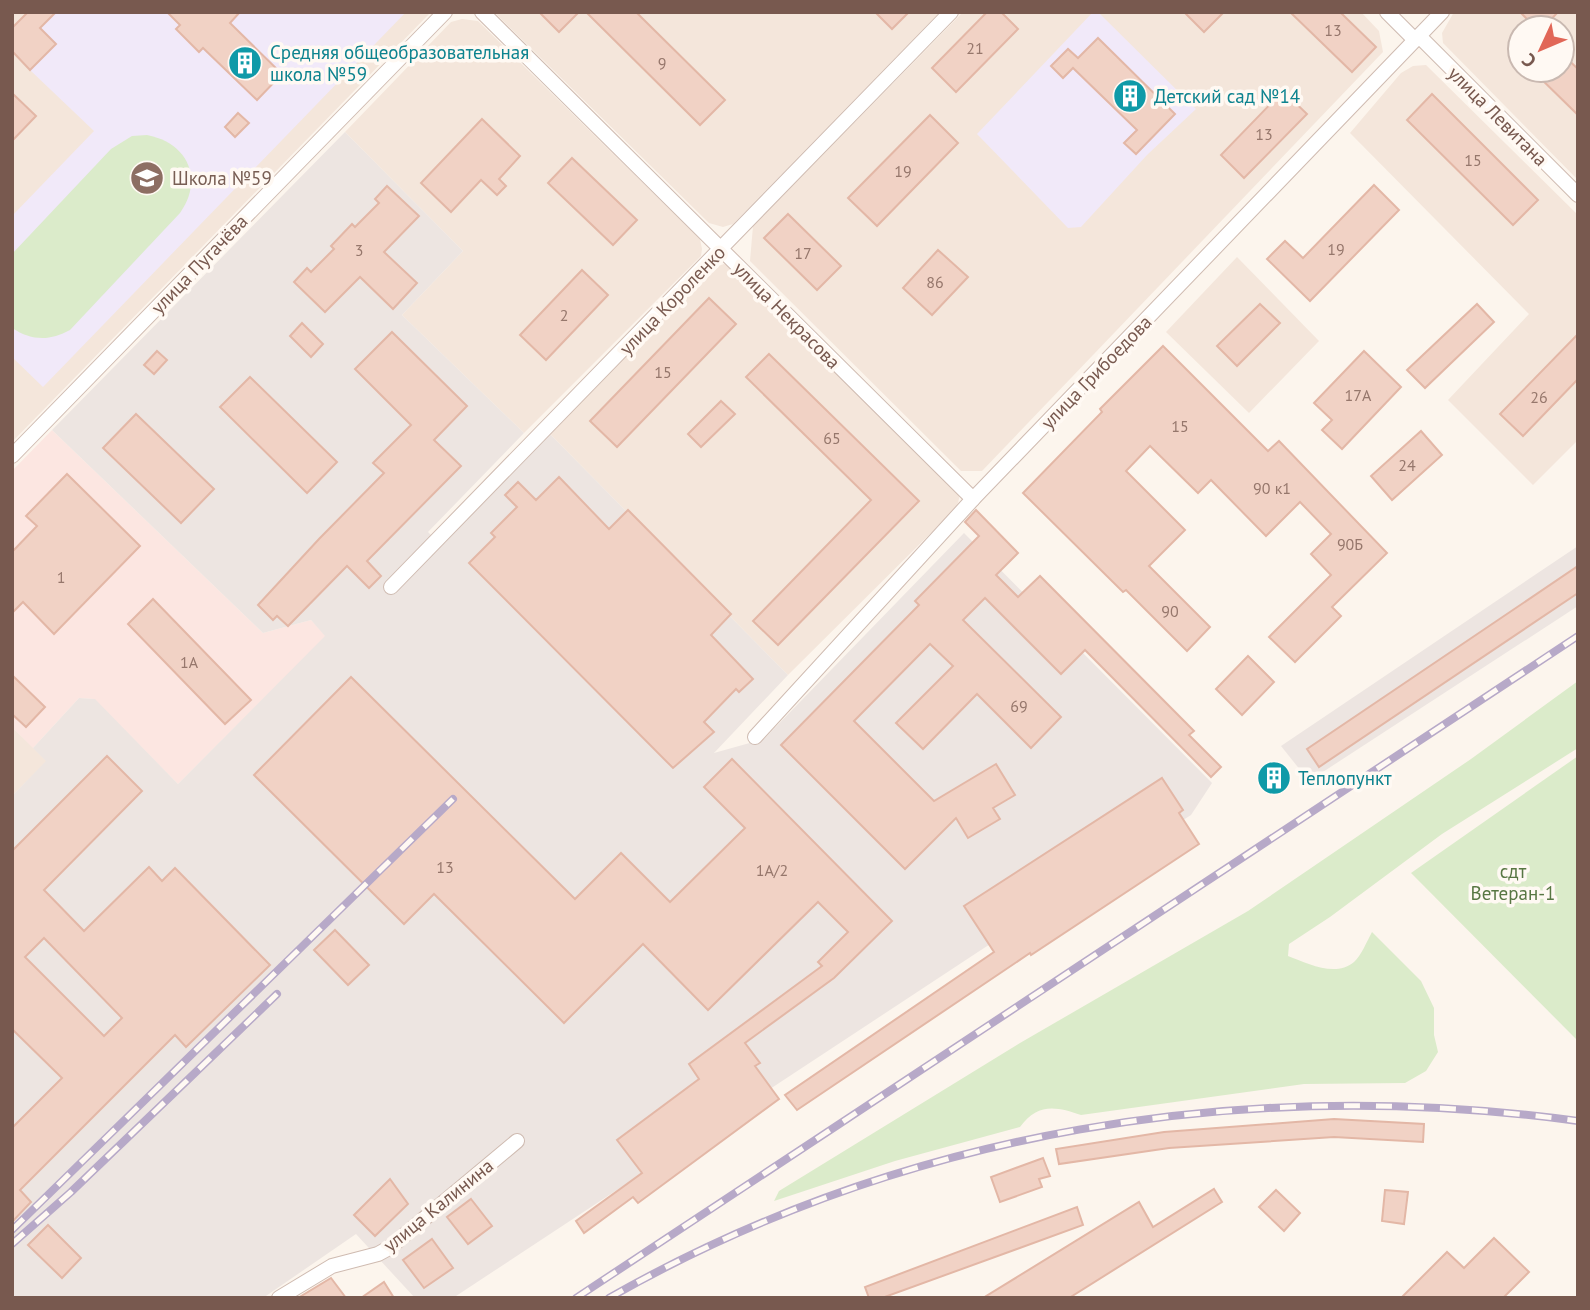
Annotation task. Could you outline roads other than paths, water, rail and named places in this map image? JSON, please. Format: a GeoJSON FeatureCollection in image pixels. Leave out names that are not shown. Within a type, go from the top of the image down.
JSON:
{"type":"FeatureCollection","features":[{"type":"Feature","properties":{"kind":"street","name":"улица Пугачёва"},"geometry":{"type":"LineString","coordinates":[[12,456],[445,12]]}},
{"type":"Feature","properties":{"kind":"street","name":"улица Некрасова"},"geometry":{"type":"LineString","coordinates":[[482,12],[974,499]]}},
{"type":"Feature","properties":{"kind":"street","name":"улица Короленко"},"geometry":{"type":"LineString","coordinates":[[391,587],[951,12]]}},
{"type":"Feature","properties":{"kind":"street","name":"улица Левитана"},"geometry":{"type":"LineString","coordinates":[[1387,12],[1578,195]]}},
{"type":"Feature","properties":{"kind":"street","name":"улица Грибоедова"},"geometry":{"type":"LineString","coordinates":[[755,737],[974,499],[1442,12]]}},
{"type":"Feature","properties":{"kind":"street","name":"улица Калинина"},"geometry":{"type":"LineString","coordinates":[[279,1298],[332,1266],[378,1254],[389,1248],[517,1141]]}},
{"type":"Feature","properties":{"kind":"railway"},"geometry":{"type":"LineString","coordinates":[[576,1298],[1578,636]]}},
{"type":"Feature","properties":{"kind":"railway"},"geometry":{"type":"LineString","coordinates":[[12,1230],[453,799]]}},
{"type":"Feature","properties":{"kind":"railway"},"geometry":{"type":"LineString","coordinates":[[12,1244],[71,1192],[277,994]]}},
{"type":"Feature","properties":{"kind":"railway"},"geometry":{"type":"LineString","coordinates":[[609,1298],[722,1240],[838,1193],[957,1156],[1079,1130],[1202,1113],[1327,1106],[1453,1109],[1578,1121]]}},
{"type":"Feature","properties":{"kind":"place","name":"Средняя общеобразовательная школа №59"},"geometry":{"type":"Point","coordinates":[245,63]}},
{"type":"Feature","properties":{"kind":"place","name":"Детский сад №14"},"geometry":{"type":"Point","coordinates":[1130,96]}},
{"type":"Feature","properties":{"kind":"place","name":"Школа №59"},"geometry":{"type":"Point","coordinates":[147,178]}},
{"type":"Feature","properties":{"kind":"place","name":"Теплопункт"},"geometry":{"type":"Point","coordinates":[1274,778]}},
{"type":"Feature","properties":{"kind":"park label","name":"сдт Ветеран-1"},"geometry":{"type":"Point","coordinates":[1513,882]}}]}
